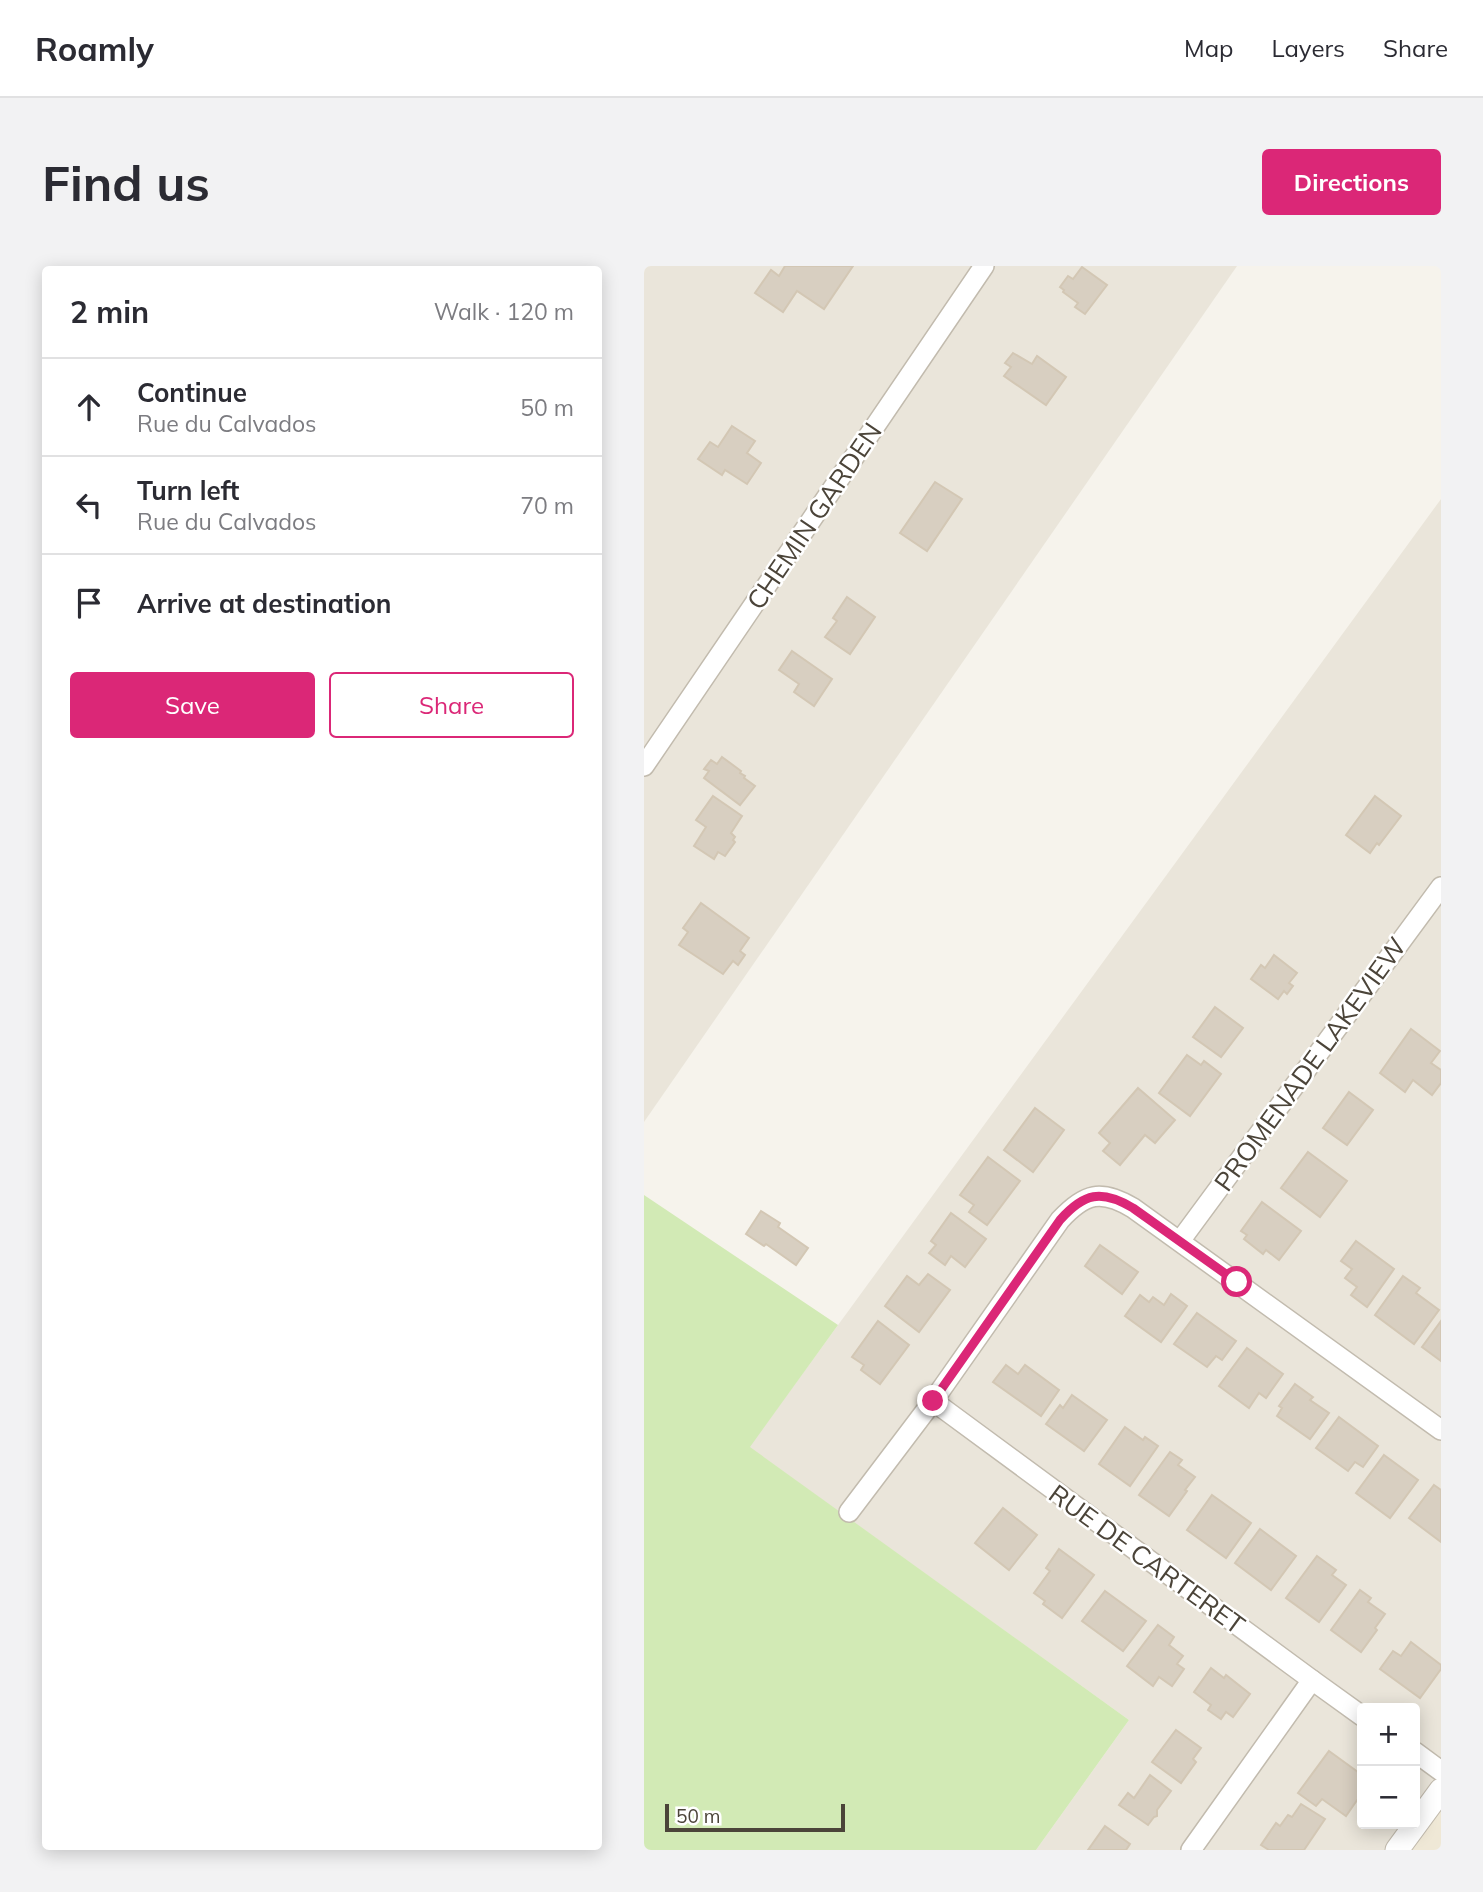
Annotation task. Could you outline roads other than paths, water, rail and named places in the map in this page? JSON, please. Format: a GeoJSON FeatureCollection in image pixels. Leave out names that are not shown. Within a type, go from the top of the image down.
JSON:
{"type":"FeatureCollection","features":[{"type":"Feature","properties":{"kind":"street","name":"CHEMIN GARDEN"},"geometry":{"type":"LineString","coordinates":[[644,766],[984,266]]}},
{"type":"Feature","properties":{"kind":"street","name":"PROMENADE LAKEVIEW"},"geometry":{"type":"LineString","coordinates":[[1180,1241],[1441,887]]}},
{"type":"Feature","properties":{"kind":"street"},"geometry":{"type":"LineString","coordinates":[[849,1512],[933,1401],[1060,1220],[1084,1199],[1101,1196],[1118,1199],[1180,1241],[1441,1430]]}},
{"type":"Feature","properties":{"kind":"street","name":"RUE DE CARTERET"},"geometry":{"type":"LineString","coordinates":[[933,1401],[1357,1712]]}},
{"type":"Feature","properties":{"kind":"street"},"geometry":{"type":"LineString","coordinates":[[1191,1850],[1312,1680]]}},
{"type":"Feature","properties":{"kind":"street"},"geometry":{"type":"LineString","coordinates":[[1420,1756],[1441,1771]]}},
{"type":"Feature","properties":{"kind":"street"},"geometry":{"type":"LineString","coordinates":[[1397,1850],[1441,1790]]}}]}
